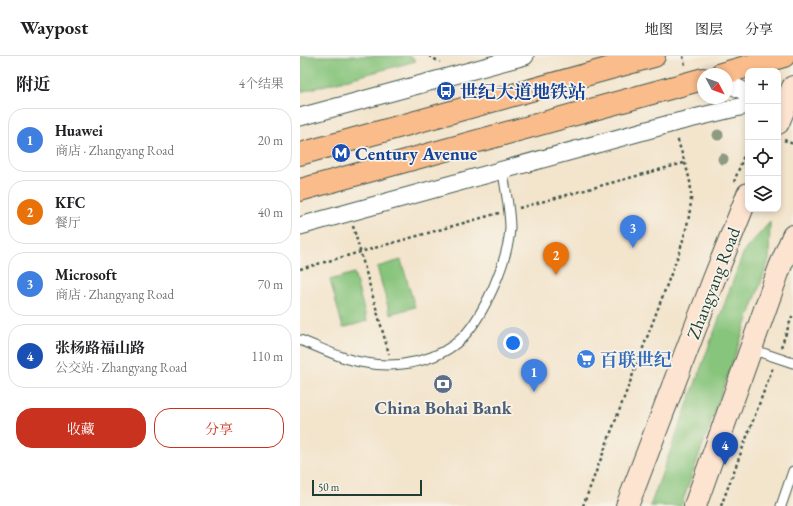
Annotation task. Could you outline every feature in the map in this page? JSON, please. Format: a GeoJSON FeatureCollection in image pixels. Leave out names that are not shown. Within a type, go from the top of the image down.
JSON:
{"type":"FeatureCollection","features":[{"type":"Feature","properties":{"kind":"main road"},"geometry":{"type":"LineString","coordinates":[[300,154],[654,56]]}},
{"type":"Feature","properties":{"kind":"main road"},"geometry":{"type":"LineString","coordinates":[[733,71],[784,56]]}},
{"type":"Feature","properties":{"kind":"main road"},"geometry":{"type":"LineString","coordinates":[[300,190],[697,81]]}},
{"type":"Feature","properties":{"kind":"main road"},"geometry":{"type":"LineString","coordinates":[[781,114],[789,91]]}},
{"type":"Feature","properties":{"kind":"main road","name":"Zhangyang Road"},"geometry":{"type":"LineString","coordinates":[[627,506],[745,202]]}},
{"type":"Feature","properties":{"kind":"main road"},"geometry":{"type":"LineString","coordinates":[[695,506],[780,267],[793,236]]}},
{"type":"Feature","properties":{"kind":"street"},"geometry":{"type":"LineString","coordinates":[[300,117],[525,56]]}},
{"type":"Feature","properties":{"kind":"street"},"geometry":{"type":"LineString","coordinates":[[733,86],[745,92]]}},
{"type":"Feature","properties":{"kind":"street"},"geometry":{"type":"LineString","coordinates":[[300,226],[673,123],[745,106]]}},
{"type":"Feature","properties":{"kind":"lane"},"geometry":{"type":"LineString","coordinates":[[300,340],[350,359],[365,363],[392,364],[418,361],[433,356],[462,338],[472,326],[488,299],[502,268],[510,228],[503,171]]}},
{"type":"Feature","properties":{"kind":"lane"},"geometry":{"type":"LineString","coordinates":[[751,349],[793,363]]}},
{"type":"Feature","properties":{"kind":"lane"},"geometry":{"type":"LineString","coordinates":[[781,506],[793,471]]}},
{"type":"Feature","properties":{"kind":"path"},"geometry":{"type":"LineString","coordinates":[[584,506],[679,253],[685,233],[691,201],[690,183],[673,123]]}},
{"type":"Feature","properties":{"kind":"path"},"geometry":{"type":"LineString","coordinates":[[300,270],[684,163]]}},
{"type":"Feature","properties":{"kind":"path"},"geometry":{"type":"LineString","coordinates":[[349,212],[392,364]]}},
{"type":"Feature","properties":{"kind":"path"},"geometry":{"type":"LineString","coordinates":[[721,506],[793,314]]}},
{"type":"Feature","properties":{"kind":"green space"},"geometry":{"type":"Polygon","coordinates":[[[300,56],[409,56],[416,61],[300,92],[300,56]]]}},
{"type":"Feature","properties":{"kind":"green space"},"geometry":{"type":"Polygon","coordinates":[[[770,222],[769,260],[681,506],[650,506],[744,251],[770,222]]]}},
{"type":"Feature","properties":{"kind":"green space"},"geometry":{"type":"Polygon","coordinates":[[[401,260],[415,307],[390,314],[377,267],[401,260]]]}},
{"type":"Feature","properties":{"kind":"green space"},"geometry":{"type":"Polygon","coordinates":[[[354,273],[367,321],[343,328],[330,280],[354,273]]]}},
{"type":"Feature","properties":{"kind":"place","name":"世纪大道地铁站"},"geometry":{"type":"Point","coordinates":[446,91]}},
{"type":"Feature","properties":{"kind":"place","name":"Century Avenue"},"geometry":{"type":"Point","coordinates":[341,153]}},
{"type":"Feature","properties":{"kind":"place","name":"Microsoft"},"geometry":{"type":"Point","coordinates":[633,248]}},
{"type":"Feature","properties":{"kind":"place","name":"KFC"},"geometry":{"type":"Point","coordinates":[556,275]}},
{"type":"Feature","properties":{"kind":"place","name":"百联世纪"},"geometry":{"type":"Point","coordinates":[586,359]}},
{"type":"Feature","properties":{"kind":"place","name":"China Bohai Bank"},"geometry":{"type":"Point","coordinates":[443,384]}},
{"type":"Feature","properties":{"kind":"place","name":"Huawei"},"geometry":{"type":"Point","coordinates":[534,392]}},
{"type":"Feature","properties":{"kind":"place","name":"张杨路福山路"},"geometry":{"type":"Point","coordinates":[725,465]}}]}
